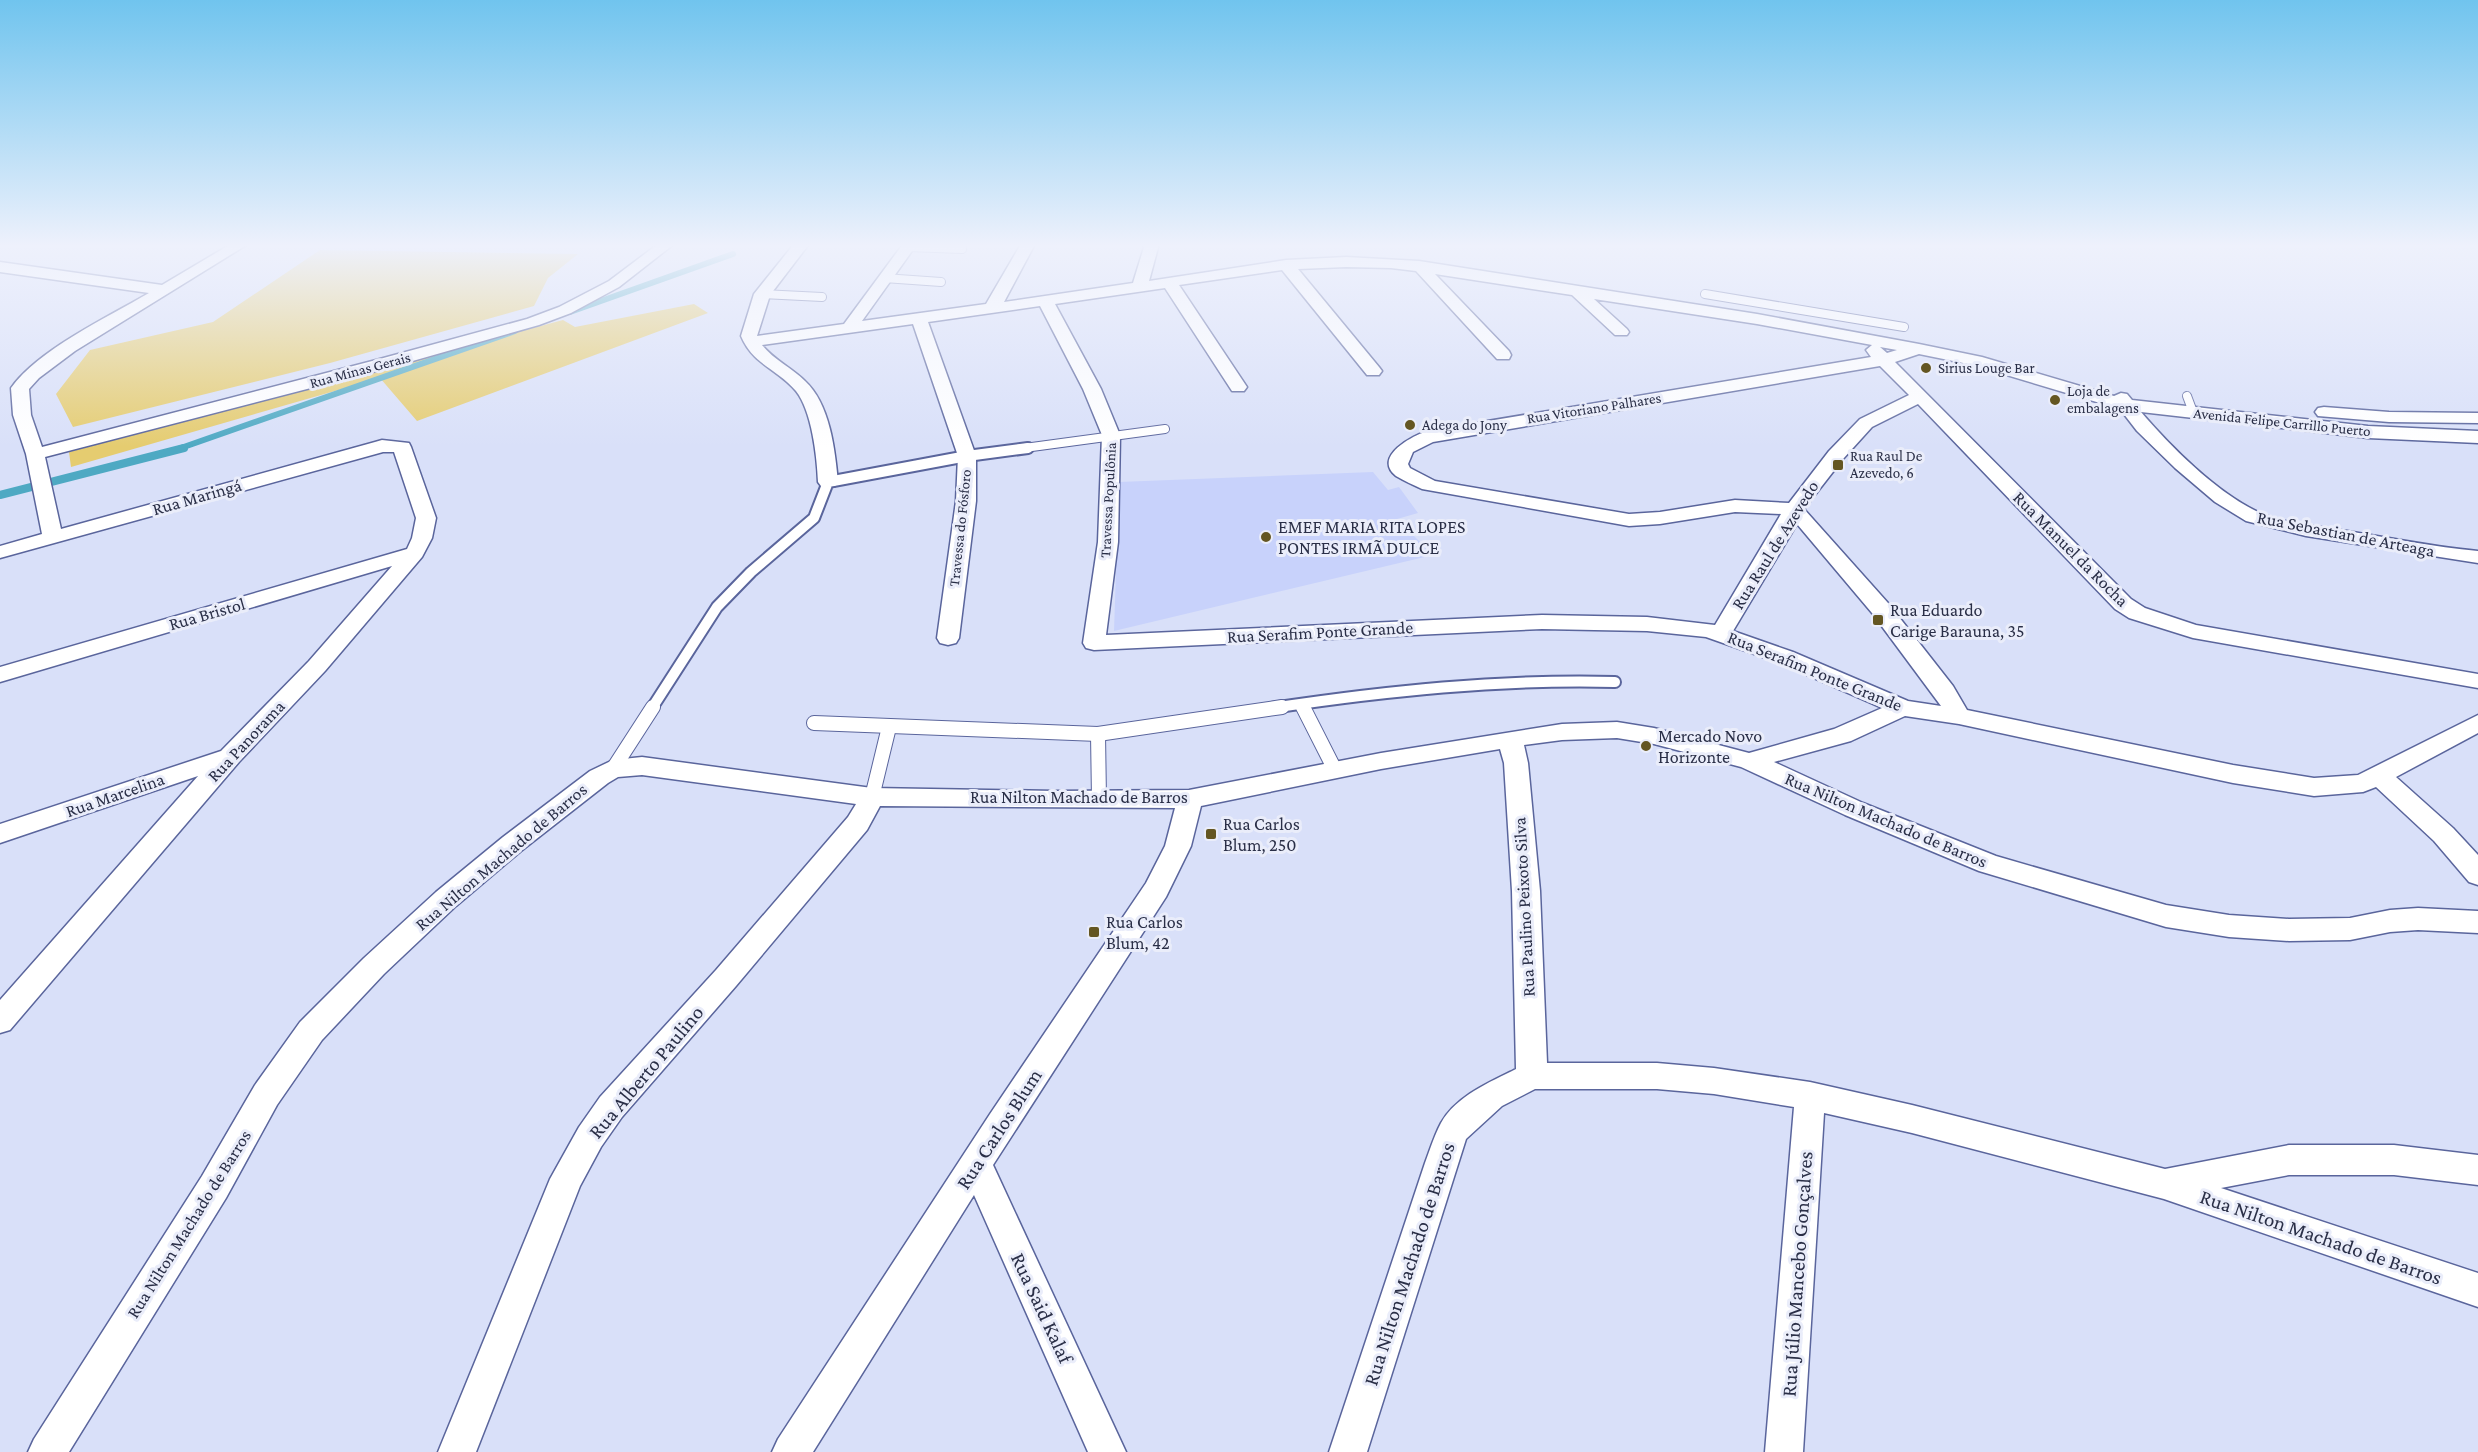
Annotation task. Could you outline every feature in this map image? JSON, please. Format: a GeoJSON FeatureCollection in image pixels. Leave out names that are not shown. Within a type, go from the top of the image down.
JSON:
{"type":"FeatureCollection","features":[{"type":"Feature","properties":{"kind":"street"},"geometry":{"type":"LineString","coordinates":[[53,537],[35,454],[22,415],[20,388],[47,362],[129,312]]}},
{"type":"Feature","properties":{"kind":"street","name":"Rua Minas Gerais"},"geometry":{"type":"LineString","coordinates":[[35,454],[404,358],[533,322],[560,312]]}},
{"type":"Feature","properties":{"kind":"street"},"geometry":{"type":"LineString","coordinates":[[755,312],[748,336],[759,354],[804,390],[812,406],[828,482]]}},
{"type":"Feature","properties":{"kind":"street"},"geometry":{"type":"LineString","coordinates":[[849,328],[860,312]]}},
{"type":"Feature","properties":{"kind":"street","name":"Avenida Felipe Carrillo Puerto"},"geometry":{"type":"LineString","coordinates":[[751,342],[965,312]]}},
{"type":"Feature","properties":{"kind":"street","name":"Travessa Populônia"},"geometry":{"type":"LineString","coordinates":[[1051,312],[1092,389],[1111,435],[1108,542],[1094,642]]}},
{"type":"Feature","properties":{"kind":"street"},"geometry":{"type":"LineString","coordinates":[[1189,312],[1238,387]]}},
{"type":"Feature","properties":{"kind":"street"},"geometry":{"type":"LineString","coordinates":[[1325,312],[1373,370]]}},
{"type":"Feature","properties":{"kind":"street"},"geometry":{"type":"LineString","coordinates":[[1462,312],[1503,355]]}},
{"type":"Feature","properties":{"kind":"street"},"geometry":{"type":"LineString","coordinates":[[1599,312],[1621,332]]}},
{"type":"Feature","properties":{"kind":"street","name":"Avenida Felipe Carrillo Puerto"},"geometry":{"type":"LineString","coordinates":[[1710,312],[1919,349],[2089,393],[2122,399],[2355,414],[2478,418]]}},
{"type":"Feature","properties":{"kind":"street","name":"Travessa do Fósforo"},"geometry":{"type":"LineString","coordinates":[[919,318],[967,456],[966,501],[948,638]]}},
{"type":"Feature","properties":{"kind":"street","name":"Rua Manuel da Rocha"},"geometry":{"type":"LineString","coordinates":[[1862,338],[1999,475],[2123,604],[2137,614],[2193,631],[2478,681]]}},
{"type":"Feature","properties":{"kind":"street","name":"Rua Vitoriano Palhares"},"geometry":{"type":"LineString","coordinates":[[1794,509],[1735,506],[1660,519],[1610,518],[1429,485],[1402,471],[1399,464],[1400,456],[1406,448],[1428,437],[1883,360],[1919,349]]}},
{"type":"Feature","properties":{"kind":"street","name":"Rua Raul de Azevedo"},"geometry":{"type":"LineString","coordinates":[[1721,632],[1783,532],[1794,509],[1836,455],[1866,423],[1919,397]]}},
{"type":"Feature","properties":{"kind":"street","name":"Rua Sebastian de Arteaga"},"geometry":{"type":"LineString","coordinates":[[2122,399],[2138,422],[2215,492],[2230,505],[2252,517],[2312,531],[2478,557]]}},
{"type":"Feature","properties":{"kind":"street","name":"Avenida Felipe Carrillo Puerto"},"geometry":{"type":"LineString","coordinates":[[2190,404],[2368,432],[2478,437]]}},
{"type":"Feature","properties":{"kind":"street","name":"Rua Maringá"},"geometry":{"type":"LineString","coordinates":[[0,552],[373,448],[395,446]]}},
{"type":"Feature","properties":{"kind":"street","name":"Rua Panorama"},"geometry":{"type":"LineString","coordinates":[[0,1021],[230,756],[317,666],[415,553],[422,538],[426,518],[402,447],[395,446]]}},
{"type":"Feature","properties":{"kind":"street"},"geometry":{"type":"LineString","coordinates":[[1794,509],[1880,608],[1946,691],[1959,716]]}},
{"type":"Feature","properties":{"kind":"street","name":"Rua Bristol"},"geometry":{"type":"LineString","coordinates":[[0,675],[415,553]]}},
{"type":"Feature","properties":{"kind":"street","name":"Rua Serafim Ponte Grande"},"geometry":{"type":"LineString","coordinates":[[1094,642],[1542,622],[1647,624],[1721,632],[1903,708],[1959,716],[2292,784],[2332,787],[2363,783],[2478,723]]}},
{"type":"Feature","properties":{"kind":"street"},"geometry":{"type":"LineString","coordinates":[[1749,761],[1842,735],[1903,708]]}},
{"type":"Feature","properties":{"kind":"street","name":"Rua Nilton Machado de Barros"},"geometry":{"type":"LineString","coordinates":[[46,1452],[214,1187],[266,1095],[311,1031],[374,966],[446,899],[512,844],[599,777],[613,769],[628,766],[684,770],[872,797],[1188,799],[1510,739],[1562,732],[1617,730],[1654,736],[1749,761],[1854,809],[1988,864],[2166,916],[2229,926],[2289,930],[2350,929],[2390,921],[2478,922]]}},
{"type":"Feature","properties":{"kind":"street","name":"Rua Paulino Peixoto Silva"},"geometry":{"type":"LineString","coordinates":[[1510,739],[1516,764],[1526,891],[1532,1076]]}},
{"type":"Feature","properties":{"kind":"street","name":"Rua Marcelina"},"geometry":{"type":"LineString","coordinates":[[0,834],[230,756]]}},
{"type":"Feature","properties":{"kind":"street"},"geometry":{"type":"LineString","coordinates":[[2378,775],[2431,822],[2478,875]]}},
{"type":"Feature","properties":{"kind":"street","name":"Rua Alberto Paulino"},"geometry":{"type":"LineString","coordinates":[[457,1452],[566,1179],[590,1137],[611,1107],[726,978],[858,823],[872,797]]}},
{"type":"Feature","properties":{"kind":"street","name":"Rua Carlos Blum"},"geometry":{"type":"LineString","coordinates":[[791,1452],[1170,865],[1185,826],[1188,799]]}},
{"type":"Feature","properties":{"kind":"street","name":"Rua Nilton Machado de Barros"},"geometry":{"type":"LineString","coordinates":[[1348,1452],[1441,1162],[1454,1131],[1472,1111],[1491,1096],[1532,1076],[1657,1076],[1714,1081],[1810,1096],[1912,1119],[2164,1184],[2478,1290]]}},
{"type":"Feature","properties":{"kind":"street","name":"Rua Júlio Mancebo Gonçalves"},"geometry":{"type":"LineString","coordinates":[[1784,1452],[1810,1096]]}},
{"type":"Feature","properties":{"kind":"street","name":"Rua Nilton Machado de Barros"},"geometry":{"type":"LineString","coordinates":[[2164,1184],[2289,1160],[2394,1160],[2478,1170]]}},
{"type":"Feature","properties":{"kind":"street","name":"Rua Said Kalaf"},"geometry":{"type":"LineString","coordinates":[[976,1164],[1107,1452]]}},
{"type":"Feature","properties":{"kind":"lane"},"geometry":{"type":"LineString","coordinates":[[1757,319],[1760,312]]}},
{"type":"Feature","properties":{"kind":"lane"},"geometry":{"type":"LineString","coordinates":[[1811,312],[1904,327]]}},
{"type":"Feature","properties":{"kind":"lane"},"geometry":{"type":"LineString","coordinates":[[613,769],[717,607],[751,572],[813,518],[828,482],[967,456],[1165,429]]}},
{"type":"Feature","properties":{"kind":"lane"},"geometry":{"type":"LineString","coordinates":[[814,723],[1098,734],[1302,705],[1510,680],[1561,679],[1615,682]]}},
{"type":"Feature","properties":{"kind":"lane"},"geometry":{"type":"LineString","coordinates":[[1302,705],[1335,770]]}},
{"type":"Feature","properties":{"kind":"lane"},"geometry":{"type":"LineString","coordinates":[[872,797],[889,727]]}},
{"type":"Feature","properties":{"kind":"lane"},"geometry":{"type":"LineString","coordinates":[[1098,734],[1099,799]]}},
{"type":"Feature","properties":{"kind":"shaded area"},"geometry":{"type":"Polygon","coordinates":[[[228,312],[513,312],[330,363],[73,427],[56,394],[90,350],[213,322],[228,312]]]}},
{"type":"Feature","properties":{"kind":"shaded area"},"geometry":{"type":"Polygon","coordinates":[[[654,312],[708,313],[417,421],[380,378],[71,467],[69,452],[563,320],[575,327],[654,312]]]}},
{"type":"Feature","properties":{"kind":"shaded area","name":"EMEF MARIA RITA LOPES PONTES IRMÃ DULCE"},"geometry":{"type":"Polygon","coordinates":[[[1373,472],[1388,490],[1399,487],[1418,513],[1397,519],[1433,555],[1114,631],[1119,482],[1373,472]]]}},
{"type":"Feature","properties":{"kind":"waterway"},"geometry":{"type":"LineString","coordinates":[[178,449],[515,331]]}},
{"type":"Feature","properties":{"kind":"waterway"},"geometry":{"type":"LineString","coordinates":[[0,495],[184,448]]}},
{"type":"Feature","properties":{"kind":"place","name":"Sirius Louge Bar"},"geometry":{"type":"Point","coordinates":[1926,368]}},
{"type":"Feature","properties":{"kind":"place","name":"Loja de embalagens"},"geometry":{"type":"Point","coordinates":[2055,400]}},
{"type":"Feature","properties":{"kind":"place","name":"Adega do Jony"},"geometry":{"type":"Point","coordinates":[1410,425]}},
{"type":"Feature","properties":{"kind":"place","name":"Rua Raul De Azevedo, 6"},"geometry":{"type":"Point","coordinates":[1838,465]}},
{"type":"Feature","properties":{"kind":"place","name":"EMEF MARIA RITA LOPES PONTES IRMÃ DULCE"},"geometry":{"type":"Point","coordinates":[1266,537]}},
{"type":"Feature","properties":{"kind":"place","name":"Rua Eduardo Carige Barauna, 35"},"geometry":{"type":"Point","coordinates":[1878,620]}},
{"type":"Feature","properties":{"kind":"place","name":"Mercado Novo Horizonte"},"geometry":{"type":"Point","coordinates":[1646,746]}},
{"type":"Feature","properties":{"kind":"place","name":"Rua Carlos Blum, 250"},"geometry":{"type":"Point","coordinates":[1211,834]}},
{"type":"Feature","properties":{"kind":"place","name":"Rua Carlos Blum, 42"},"geometry":{"type":"Point","coordinates":[1094,932]}}]}
